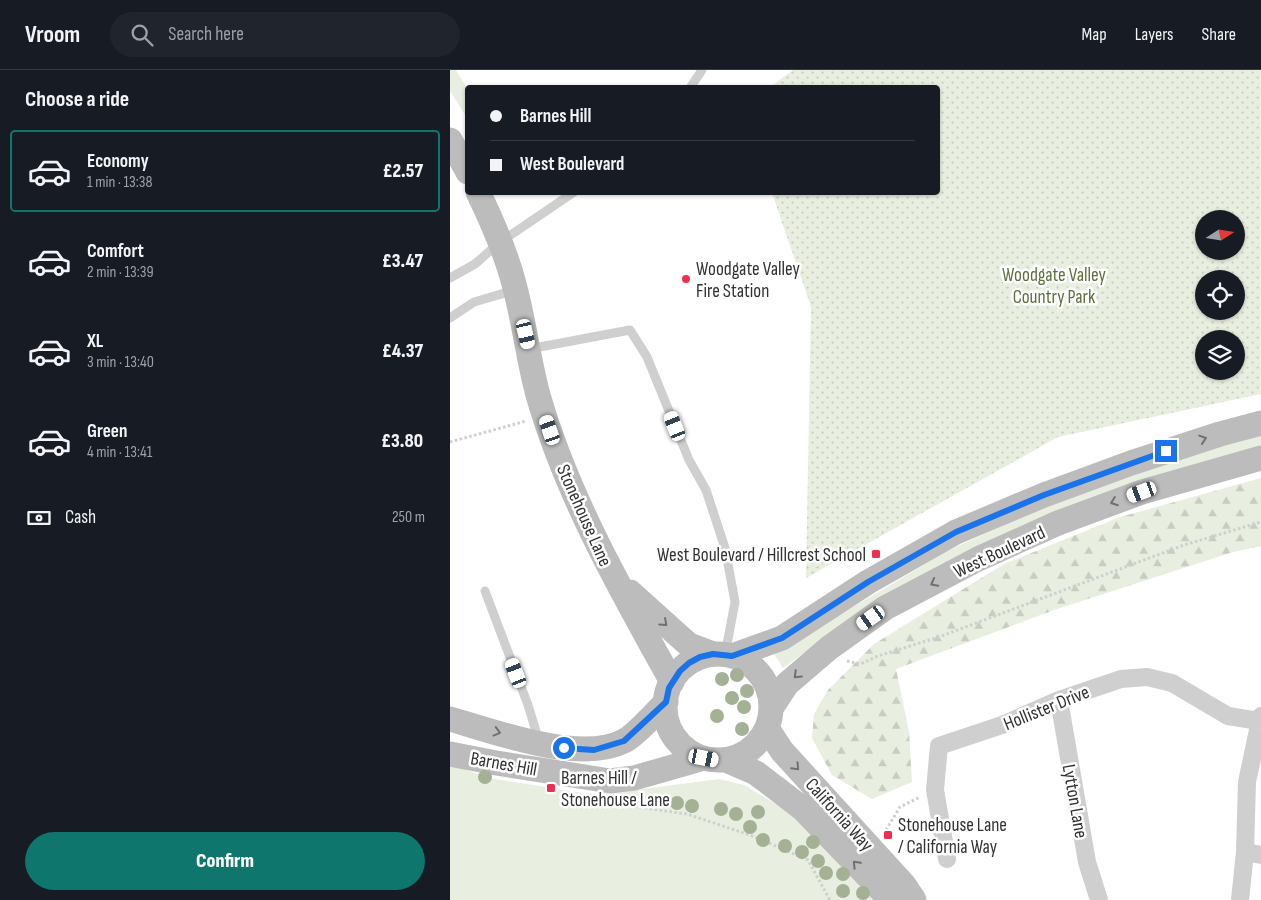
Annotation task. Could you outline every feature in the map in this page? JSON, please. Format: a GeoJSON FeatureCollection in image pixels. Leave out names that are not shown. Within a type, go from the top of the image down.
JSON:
{"type":"FeatureCollection","features":[{"type":"Feature","properties":{"kind":"main road"},"geometry":{"type":"LineString","coordinates":[[450,140],[465,166]]}},
{"type":"Feature","properties":{"kind":"main road","name":"Stonehouse Lane"},"geometry":{"type":"LineString","coordinates":[[479,195],[516,290],[538,394],[560,459],[669,692]]}},
{"type":"Feature","properties":{"kind":"main road","name":"West Boulevard"},"geometry":{"type":"LineString","coordinates":[[723,655],[782,638],[868,582],[956,532],[1044,495],[1131,463],[1220,434],[1261,423]]}},
{"type":"Feature","properties":{"kind":"main road","name":"West Boulevard"},"geometry":{"type":"LineString","coordinates":[[770,718],[787,684],[829,648],[885,608],[978,559],[1058,523],[1142,492],[1261,458]]}},
{"type":"Feature","properties":{"kind":"main road","name":"Stonehouse Lane"},"geometry":{"type":"LineString","coordinates":[[615,579],[689,645],[723,655]]}},
{"type":"Feature","properties":{"kind":"main road"},"geometry":{"type":"LineString","coordinates":[[723,655],[748,663],[760,675],[768,690],[770,718],[763,736],[744,754],[715,759],[692,754],[674,737],[669,726],[669,692],[680,671],[689,663],[700,657],[723,655]]}},
{"type":"Feature","properties":{"kind":"main road","name":"Barnes Hill"},"geometry":{"type":"LineString","coordinates":[[450,719],[540,744],[579,750],[594,750],[624,741],[669,692]]}},
{"type":"Feature","properties":{"kind":"main road","name":"California Way"},"geometry":{"type":"LineString","coordinates":[[770,718],[782,751],[904,885],[914,900]]}},
{"type":"Feature","properties":{"kind":"main road","name":"Barnes Hill"},"geometry":{"type":"LineString","coordinates":[[450,754],[610,781],[642,776],[715,759]]}},
{"type":"Feature","properties":{"kind":"main road","name":"California Way"},"geometry":{"type":"LineString","coordinates":[[715,759],[756,773],[803,809],[884,893],[888,900]]}},
{"type":"Feature","properties":{"kind":"street","name":"Hollister Drive"},"geometry":{"type":"LineString","coordinates":[[947,859],[935,790],[939,746],[1002,725],[1059,700],[1121,679],[1147,677],[1172,682],[1228,716],[1260,718]]}},
{"type":"Feature","properties":{"kind":"street","name":"Lytton Lane"},"geometry":{"type":"LineString","coordinates":[[1059,700],[1087,862],[1099,900]]}},
{"type":"Feature","properties":{"kind":"street"},"geometry":{"type":"LineString","coordinates":[[1240,900],[1253,853],[1247,782],[1260,718]]}},
{"type":"Feature","properties":{"kind":"lane"},"geometry":{"type":"LineString","coordinates":[[692,85],[702,70]]}},
{"type":"Feature","properties":{"kind":"lane"},"geometry":{"type":"LineString","coordinates":[[450,278],[475,264],[499,243],[570,195]]}},
{"type":"Feature","properties":{"kind":"lane"},"geometry":{"type":"LineString","coordinates":[[450,318],[474,302],[516,290]]}},
{"type":"Feature","properties":{"kind":"lane"},"geometry":{"type":"LineString","coordinates":[[529,349],[630,330],[647,356],[689,460],[706,490],[725,548],[735,602],[723,655]]}},
{"type":"Feature","properties":{"kind":"lane"},"geometry":{"type":"LineString","coordinates":[[485,591],[528,706],[540,744]]}},
{"type":"Feature","properties":{"kind":"path"},"geometry":{"type":"LineString","coordinates":[[450,442],[545,416]]}},
{"type":"Feature","properties":{"kind":"path"},"geometry":{"type":"LineString","coordinates":[[829,648],[840,659],[860,664],[878,656],[939,637],[1184,545],[1261,522]]}},
{"type":"Feature","properties":{"kind":"path"},"geometry":{"type":"LineString","coordinates":[[886,830],[900,807],[935,790]]}},
{"type":"Feature","properties":{"kind":"path"},"geometry":{"type":"LineString","coordinates":[[604,802],[687,814],[750,835],[808,860],[830,900]]}},
{"type":"Feature","properties":{"kind":"green space"},"geometry":{"type":"Polygon","coordinates":[[[450,70],[456,70],[465,85],[465,115],[450,91],[450,70]]]}},
{"type":"Feature","properties":{"kind":"green space","name":"Woodgate Valley Country Park"},"geometry":{"type":"Polygon","coordinates":[[[793,70],[1261,70],[1261,394],[1058,437],[806,578],[811,307],[773,195],[940,195],[940,85],[773,85],[793,70]]]}},
{"type":"Feature","properties":{"kind":"green space"},"geometry":{"type":"Polygon","coordinates":[[[1261,434],[1261,450],[1153,480],[829,635],[783,668],[774,654],[949,550],[1143,466],[1261,434]]]}},
{"type":"Feature","properties":{"kind":"green space"},"geometry":{"type":"Polygon","coordinates":[[[1261,478],[1261,546],[1233,552],[1054,610],[896,669],[909,732],[912,782],[872,799],[832,775],[812,738],[814,714],[828,690],[874,644],[1004,564],[1120,517],[1261,478]]]}},
{"type":"Feature","properties":{"kind":"green space"},"geometry":{"type":"Polygon","coordinates":[[[450,764],[489,778],[596,795],[719,779],[744,785],[808,823],[882,900],[450,900],[450,764]]]}},
{"type":"Feature","properties":{"kind":"place","name":"Woodgate Valley Fire Station"},"geometry":{"type":"Point","coordinates":[686,279]}},
{"type":"Feature","properties":{"kind":"place","name":"West Boulevard / Hillcrest School"},"geometry":{"type":"Point","coordinates":[876,554]}},
{"type":"Feature","properties":{"kind":"place","name":"Barnes Hill / Stonehouse Lane"},"geometry":{"type":"Point","coordinates":[551,788]}},
{"type":"Feature","properties":{"kind":"place","name":"Stonehouse Lane / California Way"},"geometry":{"type":"Point","coordinates":[888,835]}},
{"type":"Feature","properties":{"kind":"route"},"geometry":{"type":"LineString","coordinates":[[564,748],[594,750],[624,741],[666,702],[669,688],[680,671],[700,657],[713,654],[732,656],[782,638],[868,582],[956,532],[1044,495],[1166,451]]}}]}
